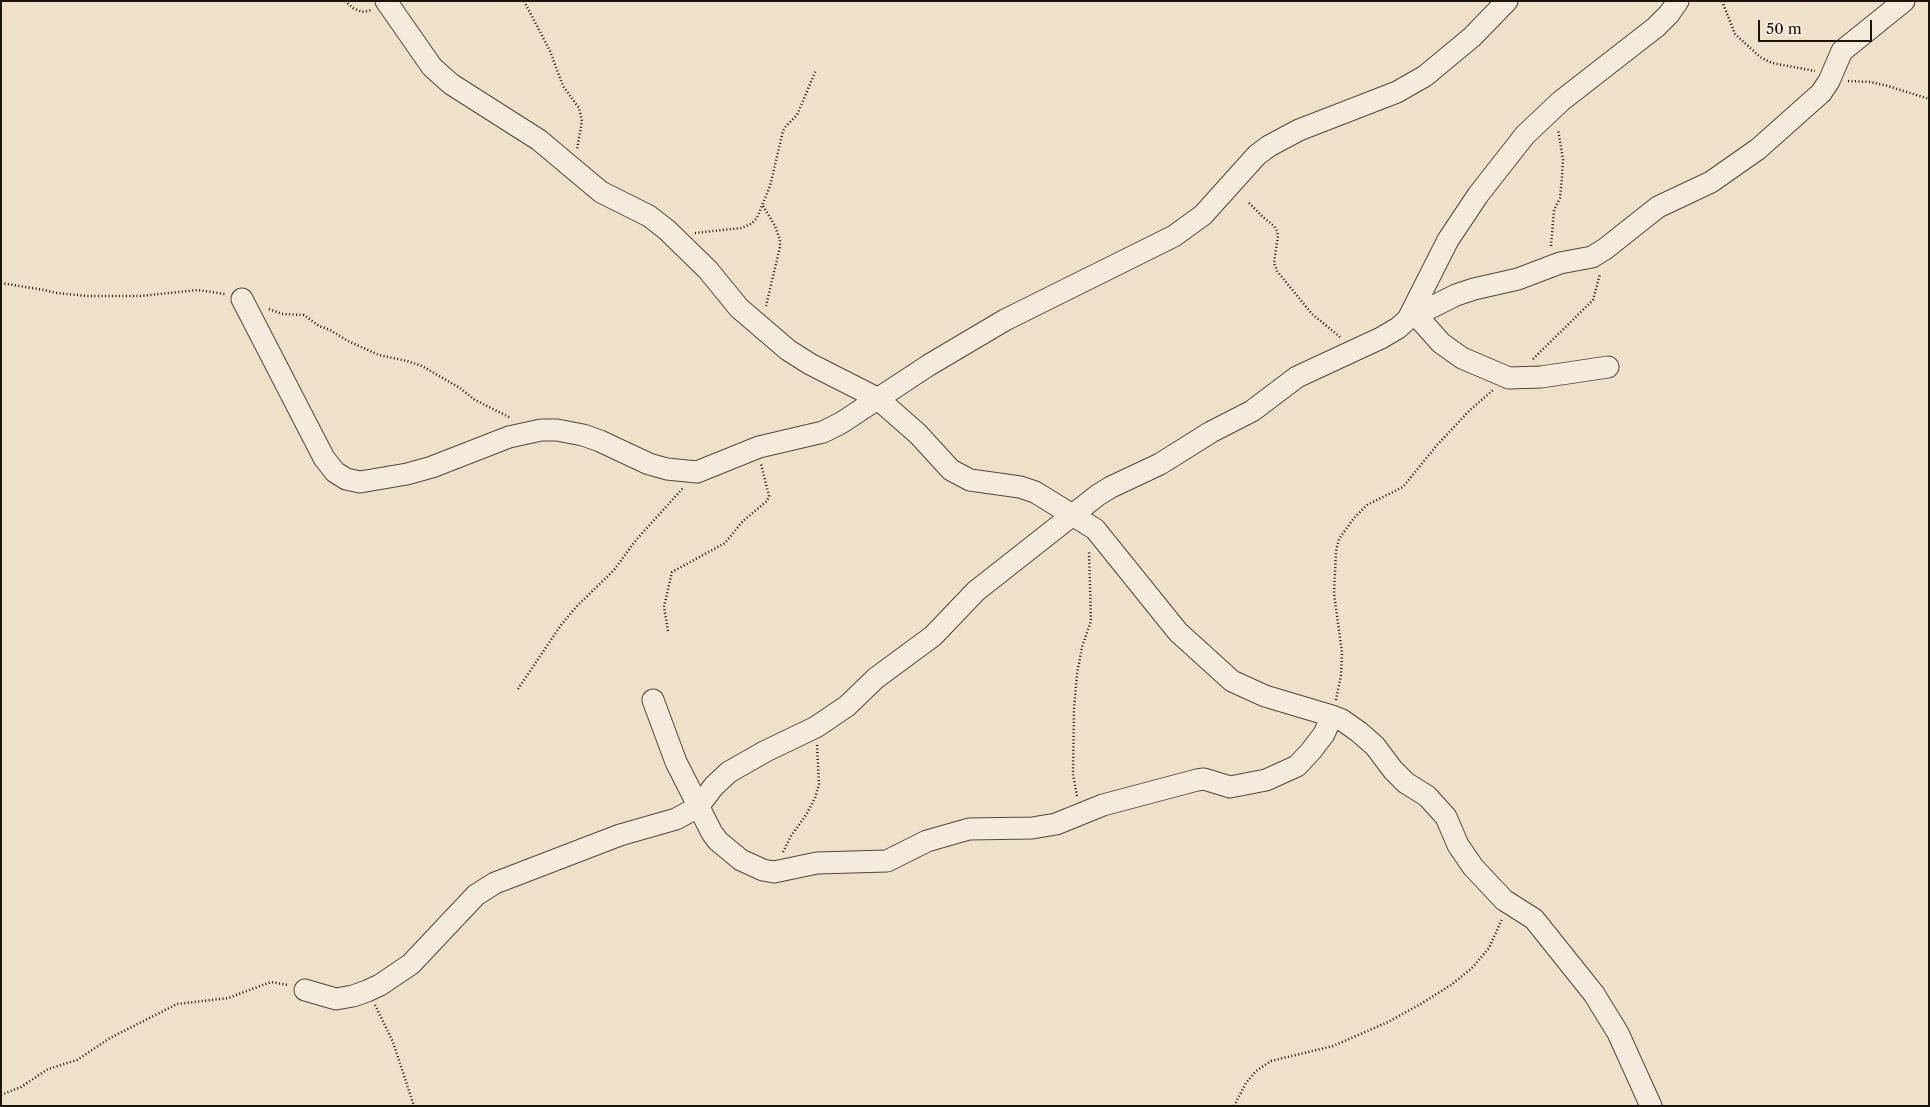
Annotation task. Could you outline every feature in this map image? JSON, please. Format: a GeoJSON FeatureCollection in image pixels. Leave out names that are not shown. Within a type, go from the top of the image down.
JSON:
{"type":"FeatureCollection","features":[{"type":"Feature","properties":{"kind":"street"},"geometry":{"type":"LineString","coordinates":[[242,299],[324,458],[335,472],[346,479],[360,482],[407,474],[432,467],[509,437],[541,430],[558,430],[583,435],[649,464],[667,469],[697,472],[759,447],[823,432],[841,423],[929,365],[1005,320],[1184,230],[1203,215],[1257,155],[1269,146],[1299,130],[1397,92],[1425,76],[1472,37],[1507,1]]}},
{"type":"Feature","properties":{"kind":"street"},"geometry":{"type":"LineString","coordinates":[[1412,317],[1448,240],[1478,195],[1525,135],[1554,108],[1656,27],[1670,14],[1678,1]]}},
{"type":"Feature","properties":{"kind":"street"},"geometry":{"type":"LineString","coordinates":[[304,990],[336,999],[353,996],[380,985],[410,964],[476,896],[495,883],[620,835],[676,819],[698,807],[714,786],[728,772],[816,727],[847,706],[887,670],[921,646],[976,591],[1111,487],[1160,464],[1197,440],[1252,411],[1297,377],[1386,335],[1412,317],[1456,295],[1474,288],[1518,279],[1560,263],[1587,259],[1599,254],[1658,207],[1701,188],[1738,164],[1822,93],[1842,51],[1904,1]]}},
{"type":"Feature","properties":{"kind":"street"},"geometry":{"type":"LineString","coordinates":[[387,3],[432,67],[451,84],[539,140],[601,192],[649,216],[708,270],[739,308],[788,350],[810,364],[877,398],[926,441],[939,459],[951,470],[970,480],[1020,487],[1035,492],[1095,529],[1178,632],[1232,681],[1265,696],[1342,720],[1359,732],[1375,746],[1393,770],[1406,783],[1427,796],[1446,817],[1458,845],[1474,867],[1504,900],[1534,919],[1594,994],[1618,1033],[1651,1106]]}},
{"type":"Feature","properties":{"kind":"street"},"geometry":{"type":"LineString","coordinates":[[1412,317],[1441,343],[1462,358],[1484,369],[1509,378],[1541,377],[1608,368]]}},
{"type":"Feature","properties":{"kind":"street"},"geometry":{"type":"LineString","coordinates":[[653,700],[676,762],[712,833],[728,850],[741,860],[762,870],[774,872],[818,863],[887,861],[927,841],[969,829],[1032,828],[1056,824],[1104,805],[1197,780],[1204,779],[1230,787],[1266,780],[1297,766],[1324,734],[1332,716]]}},
{"type":"Feature","properties":{"kind":"path"},"geometry":{"type":"LineString","coordinates":[[345,1],[353,8],[362,12],[387,3]]}},
{"type":"Feature","properties":{"kind":"path"},"geometry":{"type":"LineString","coordinates":[[524,1],[550,51],[563,86],[582,114],[574,170]]}},
{"type":"Feature","properties":{"kind":"path"},"geometry":{"type":"LineString","coordinates":[[1722,1],[1735,34],[1760,57],[1772,63],[1830,78],[1870,82],[1929,99]]}},
{"type":"Feature","properties":{"kind":"path"},"geometry":{"type":"LineString","coordinates":[[674,237],[747,226],[757,218],[770,186],[783,132],[797,115],[816,70]]}},
{"type":"Feature","properties":{"kind":"path"},"geometry":{"type":"LineString","coordinates":[[1549,268],[1554,210],[1560,198],[1562,160],[1554,108]]}},
{"type":"Feature","properties":{"kind":"path"},"geometry":{"type":"LineString","coordinates":[[1250,203],[1262,217],[1274,226],[1277,232],[1274,263],[1277,271],[1312,314],[1341,337],[1359,348]]}},
{"type":"Feature","properties":{"kind":"path"},"geometry":{"type":"LineString","coordinates":[[761,327],[780,240],[775,226],[763,206]]}},
{"type":"Feature","properties":{"kind":"path"},"geometry":{"type":"LineString","coordinates":[[1332,716],[1341,675],[1342,653],[1334,593],[1336,551],[1339,539],[1361,510],[1403,487],[1432,450],[1470,410],[1549,344],[1593,300],[1600,279],[1599,254]]}},
{"type":"Feature","properties":{"kind":"path"},"geometry":{"type":"LineString","coordinates":[[668,630],[664,607],[672,572],[725,543],[743,521],[768,499],[759,447]]}},
{"type":"Feature","properties":{"kind":"path"},"geometry":{"type":"LineString","coordinates":[[518,689],[577,606],[614,570],[641,533],[697,472]]}},
{"type":"Feature","properties":{"kind":"path"},"geometry":{"type":"LineString","coordinates":[[1079,815],[1073,774],[1074,717],[1077,674],[1082,648],[1091,621],[1088,561],[1095,529]]}},
{"type":"Feature","properties":{"kind":"path"},"geometry":{"type":"LineString","coordinates":[[774,872],[791,836],[815,798],[818,784],[816,727]]}},
{"type":"Feature","properties":{"kind":"path"},"geometry":{"type":"LineString","coordinates":[[1234,1106],[1246,1083],[1256,1071],[1271,1062],[1341,1042],[1420,1005],[1451,985],[1472,968],[1490,948],[1509,903]]}},
{"type":"Feature","properties":{"kind":"path"},"geometry":{"type":"LineString","coordinates":[[1,1095],[21,1087],[48,1069],[78,1060],[110,1038],[177,1004],[228,998],[271,982],[282,983],[304,990]]}},
{"type":"Feature","properties":{"kind":"path"},"geometry":{"type":"LineString","coordinates":[[367,991],[393,1042],[414,1106]]}}]}
